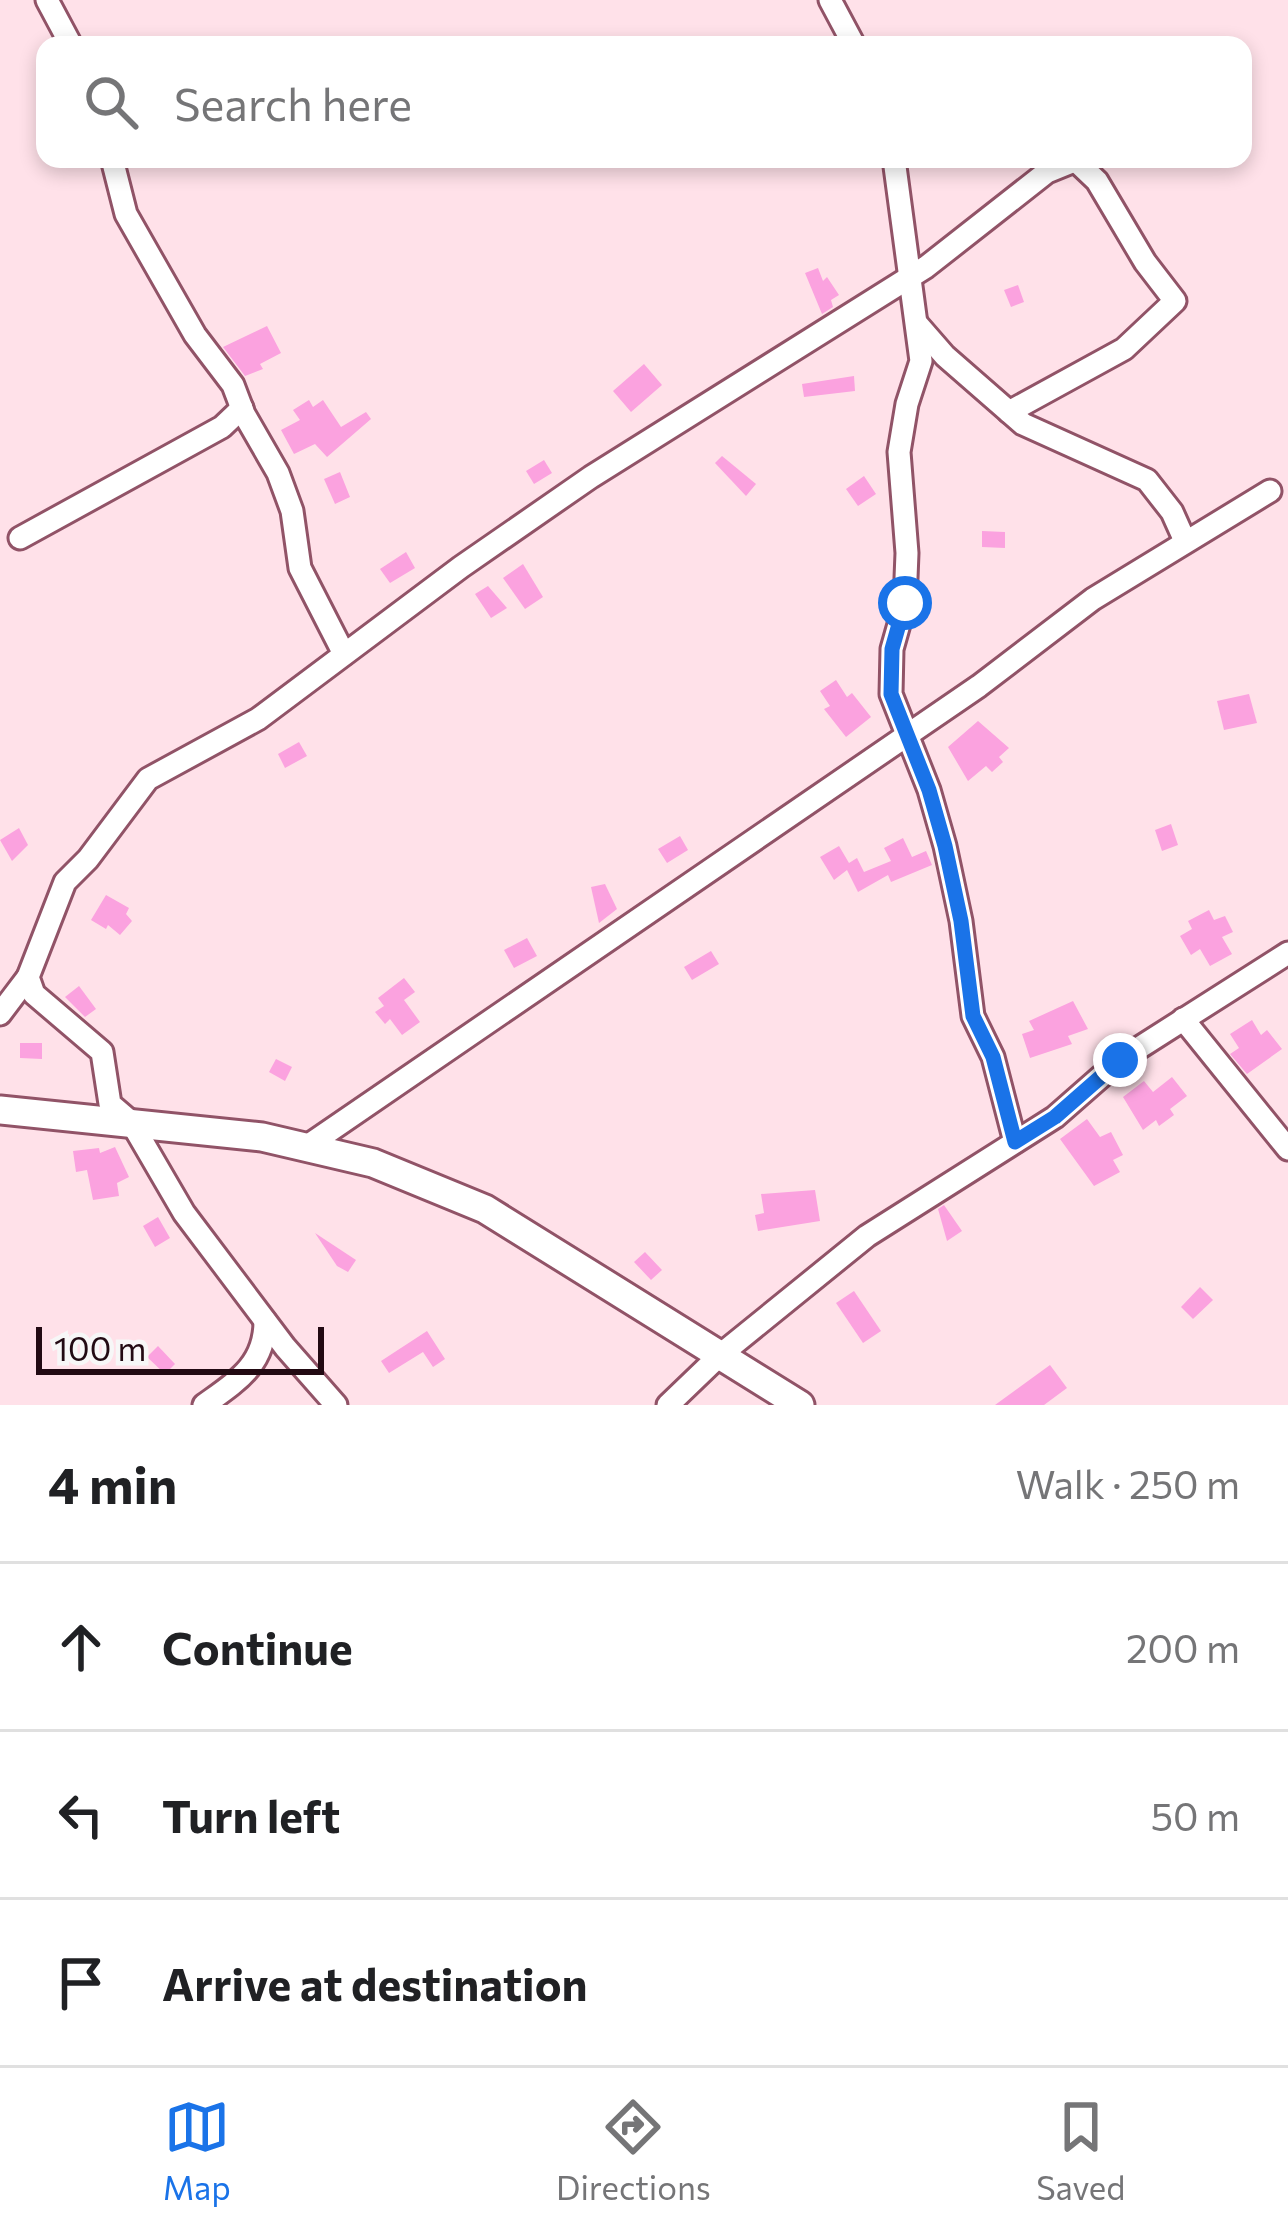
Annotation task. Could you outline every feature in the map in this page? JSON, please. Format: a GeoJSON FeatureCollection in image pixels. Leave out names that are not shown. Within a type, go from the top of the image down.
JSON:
{"type":"FeatureCollection","features":[{"type":"Feature","properties":{"kind":"street"},"geometry":{"type":"LineString","coordinates":[[47,0],[66,36]]}},
{"type":"Feature","properties":{"kind":"street"},"geometry":{"type":"LineString","coordinates":[[830,0],[849,36]]}},
{"type":"Feature","properties":{"kind":"street"},"geometry":{"type":"LineString","coordinates":[[114,168],[126,214],[196,335],[233,385],[278,473],[292,511],[300,568],[344,654]]}},
{"type":"Feature","properties":{"kind":"street"},"geometry":{"type":"LineString","coordinates":[[895,168],[921,361],[899,452],[907,553],[905,603],[892,649],[891,694],[945,846],[973,1016],[993,1057],[1015,1142]]}},
{"type":"Feature","properties":{"kind":"street"},"geometry":{"type":"LineString","coordinates":[[0,1014],[28,977],[65,882],[148,779],[259,719],[591,477],[908,279],[1057,168]]}},
{"type":"Feature","properties":{"kind":"street"},"geometry":{"type":"LineString","coordinates":[[1009,412],[1124,350],[1175,301],[1085,168]]}},
{"type":"Feature","properties":{"kind":"street"},"geometry":{"type":"LineString","coordinates":[[917,324],[945,356],[1023,424],[1147,480],[1172,512],[1185,541]]}},
{"type":"Feature","properties":{"kind":"street"},"geometry":{"type":"LineString","coordinates":[[921,361],[945,356]]}},
{"type":"Feature","properties":{"kind":"street"},"geometry":{"type":"LineString","coordinates":[[20,538],[247,417]]}},
{"type":"Feature","properties":{"kind":"street"},"geometry":{"type":"LineString","coordinates":[[306,1147],[1034,647],[1093,599],[1270,490]]}},
{"type":"Feature","properties":{"kind":"street"},"geometry":{"type":"LineString","coordinates":[[668,1405],[719,1356],[867,1236],[1055,1117],[1120,1060],[1288,953]]}},
{"type":"Feature","properties":{"kind":"street"},"geometry":{"type":"LineString","coordinates":[[28,977],[34,994],[102,1052],[110,1104],[131,1122],[184,1213],[336,1405]]}},
{"type":"Feature","properties":{"kind":"street"},"geometry":{"type":"LineString","coordinates":[[1183,1019],[1288,1149]]}},
{"type":"Feature","properties":{"kind":"street"},"geometry":{"type":"LineString","coordinates":[[0,1110],[262,1137],[373,1163],[484,1209],[800,1405]]}},
{"type":"Feature","properties":{"kind":"street"},"geometry":{"type":"LineString","coordinates":[[204,1405],[250,1372],[266,1336],[266,1321]]}},
{"type":"Feature","properties":{"kind":"building"},"geometry":{"type":"Polygon","coordinates":[[[818,268],[823,281],[827,277],[839,295],[822,314],[805,273],[818,268]]]}},
{"type":"Feature","properties":{"kind":"building"},"geometry":{"type":"Polygon","coordinates":[[[1018,285],[1024,302],[1011,307],[1004,290],[1018,285]]]}},
{"type":"Feature","properties":{"kind":"building"},"geometry":{"type":"Polygon","coordinates":[[[267,326],[281,353],[260,364],[263,369],[245,376],[223,347],[267,326]]]}},
{"type":"Feature","properties":{"kind":"building"},"geometry":{"type":"Polygon","coordinates":[[[644,364],[662,385],[631,412],[613,391],[644,364]]]}},
{"type":"Feature","properties":{"kind":"building"},"geometry":{"type":"Polygon","coordinates":[[[854,376],[855,391],[804,397],[802,384],[854,376]]]}},
{"type":"Feature","properties":{"kind":"building"},"geometry":{"type":"Polygon","coordinates":[[[309,400],[313,407],[323,400],[341,427],[366,412],[371,419],[327,457],[315,444],[294,454],[281,430],[300,420],[293,410],[309,400]]]}},
{"type":"Feature","properties":{"kind":"building"},"geometry":{"type":"Polygon","coordinates":[[[722,456],[756,484],[746,496],[715,463],[722,456]]]}},
{"type":"Feature","properties":{"kind":"building"},"geometry":{"type":"Polygon","coordinates":[[[544,460],[552,473],[534,484],[526,471],[544,460]]]}},
{"type":"Feature","properties":{"kind":"building"},"geometry":{"type":"Polygon","coordinates":[[[340,472],[350,497],[335,504],[324,479],[340,472]]]}},
{"type":"Feature","properties":{"kind":"building"},"geometry":{"type":"Polygon","coordinates":[[[864,476],[876,494],[858,506],[846,489],[864,476]]]}},
{"type":"Feature","properties":{"kind":"building"},"geometry":{"type":"Polygon","coordinates":[[[982,531],[1005,532],[1005,548],[982,547],[982,531]]]}},
{"type":"Feature","properties":{"kind":"building"},"geometry":{"type":"Polygon","coordinates":[[[406,552],[415,568],[390,583],[380,569],[406,552]]]}},
{"type":"Feature","properties":{"kind":"building"},"geometry":{"type":"Polygon","coordinates":[[[523,564],[543,597],[525,609],[503,578],[523,564]]]}},
{"type":"Feature","properties":{"kind":"building"},"geometry":{"type":"Polygon","coordinates":[[[488,586],[507,608],[491,618],[475,594],[488,586]]]}},
{"type":"Feature","properties":{"kind":"building"},"geometry":{"type":"Polygon","coordinates":[[[836,680],[847,697],[852,693],[871,717],[846,737],[824,709],[830,706],[820,691],[836,680]]]}},
{"type":"Feature","properties":{"kind":"building"},"geometry":{"type":"Polygon","coordinates":[[[1249,694],[1257,723],[1224,730],[1217,701],[1249,694]]]}},
{"type":"Feature","properties":{"kind":"building"},"geometry":{"type":"Polygon","coordinates":[[[978,721],[1009,748],[992,772],[986,766],[968,781],[948,747],[978,721]]]}},
{"type":"Feature","properties":{"kind":"building"},"geometry":{"type":"Polygon","coordinates":[[[299,742],[307,756],[285,768],[278,754],[299,742]]]}},
{"type":"Feature","properties":{"kind":"building"},"geometry":{"type":"Polygon","coordinates":[[[1171,824],[1178,845],[1162,851],[1155,830],[1171,824]]]}},
{"type":"Feature","properties":{"kind":"building"},"geometry":{"type":"Polygon","coordinates":[[[19,828],[28,845],[12,861],[0,840],[19,828]]]}},
{"type":"Feature","properties":{"kind":"building"},"geometry":{"type":"Polygon","coordinates":[[[680,836],[688,850],[667,863],[658,849],[680,836]]]}},
{"type":"Feature","properties":{"kind":"building"},"geometry":{"type":"Polygon","coordinates":[[[903,838],[912,857],[926,851],[932,865],[891,882],[888,875],[858,892],[847,870],[834,880],[820,857],[839,846],[849,863],[857,858],[864,872],[891,861],[884,848],[903,838]]]}},
{"type":"Feature","properties":{"kind":"building"},"geometry":{"type":"Polygon","coordinates":[[[605,884],[617,909],[599,923],[591,887],[605,884]]]}},
{"type":"Feature","properties":{"kind":"building"},"geometry":{"type":"Polygon","coordinates":[[[106,895],[129,908],[126,914],[132,921],[120,935],[91,920],[106,895]]]}},
{"type":"Feature","properties":{"kind":"building"},"geometry":{"type":"Polygon","coordinates":[[[1209,910],[1214,920],[1225,916],[1233,932],[1222,937],[1232,954],[1210,966],[1200,949],[1191,955],[1180,936],[1192,929],[1188,921],[1209,910]]]}},
{"type":"Feature","properties":{"kind":"building"},"geometry":{"type":"Polygon","coordinates":[[[527,938],[537,956],[514,968],[504,950],[527,938]]]}},
{"type":"Feature","properties":{"kind":"building"},"geometry":{"type":"Polygon","coordinates":[[[711,951],[719,964],[692,980],[684,967],[711,951]]]}},
{"type":"Feature","properties":{"kind":"building"},"geometry":{"type":"Polygon","coordinates":[[[404,978],[415,992],[404,1000],[420,1022],[402,1035],[390,1019],[385,1024],[375,1012],[384,1006],[378,998],[404,978]]]}},
{"type":"Feature","properties":{"kind":"building"},"geometry":{"type":"Polygon","coordinates":[[[79,986],[96,1009],[85,1017],[65,997],[79,986]]]}},
{"type":"Feature","properties":{"kind":"building"},"geometry":{"type":"Polygon","coordinates":[[[1073,1001],[1088,1029],[1068,1036],[1072,1044],[1030,1058],[1022,1034],[1034,1030],[1029,1021],[1073,1001]]]}},
{"type":"Feature","properties":{"kind":"building"},"geometry":{"type":"Polygon","coordinates":[[[1252,1020],[1261,1035],[1267,1030],[1282,1049],[1247,1074],[1230,1054],[1239,1048],[1230,1034],[1252,1020]]]}},
{"type":"Feature","properties":{"kind":"building"},"geometry":{"type":"Polygon","coordinates":[[[20,1043],[42,1043],[42,1059],[20,1058],[20,1043]]]}},
{"type":"Feature","properties":{"kind":"building"},"geometry":{"type":"Polygon","coordinates":[[[276,1059],[292,1067],[285,1081],[269,1072],[276,1059]]]}},
{"type":"Feature","properties":{"kind":"building"},"geometry":{"type":"Polygon","coordinates":[[[1172,1077],[1187,1096],[1170,1109],[1174,1115],[1143,1130],[1123,1097],[1144,1081],[1153,1092],[1172,1077]]]}},
{"type":"Feature","properties":{"kind":"building"},"geometry":{"type":"Polygon","coordinates":[[[1087,1119],[1100,1137],[1111,1132],[1123,1155],[1113,1160],[1120,1172],[1094,1186],[1060,1139],[1087,1119]]]}},
{"type":"Feature","properties":{"kind":"building"},"geometry":{"type":"Polygon","coordinates":[[[115,1147],[129,1177],[117,1183],[119,1196],[93,1200],[87,1170],[76,1172],[73,1151],[99,1148],[100,1153],[115,1147]]]}},
{"type":"Feature","properties":{"kind":"building"},"geometry":{"type":"Polygon","coordinates":[[[815,1190],[820,1221],[758,1231],[755,1215],[764,1213],[761,1194],[815,1190]]]}},
{"type":"Feature","properties":{"kind":"building"},"geometry":{"type":"Polygon","coordinates":[[[944,1205],[962,1231],[947,1241],[938,1209],[944,1205]]]}},
{"type":"Feature","properties":{"kind":"building"},"geometry":{"type":"Polygon","coordinates":[[[158,1217],[170,1238],[155,1247],[143,1226],[158,1217]]]}},
{"type":"Feature","properties":{"kind":"building"},"geometry":{"type":"Polygon","coordinates":[[[315,1233],[356,1260],[348,1272],[337,1266],[315,1233]]]}},
{"type":"Feature","properties":{"kind":"building"},"geometry":{"type":"Polygon","coordinates":[[[645,1252],[662,1270],[651,1280],[634,1262],[645,1252]]]}},
{"type":"Feature","properties":{"kind":"building"},"geometry":{"type":"Polygon","coordinates":[[[1200,1287],[1213,1300],[1193,1319],[1181,1307],[1200,1287]]]}},
{"type":"Feature","properties":{"kind":"building"},"geometry":{"type":"Polygon","coordinates":[[[854,1291],[881,1331],[863,1343],[836,1303],[854,1291]]]}},
{"type":"Feature","properties":{"kind":"building"},"geometry":{"type":"Polygon","coordinates":[[[427,1331],[445,1359],[433,1367],[423,1352],[389,1373],[381,1361],[427,1331]]]}},
{"type":"Feature","properties":{"kind":"building"},"geometry":{"type":"Polygon","coordinates":[[[158,1346],[175,1364],[165,1374],[147,1357],[158,1346]]]}},
{"type":"Feature","properties":{"kind":"building"},"geometry":{"type":"Polygon","coordinates":[[[1050,1365],[1067,1388],[1044,1405],[995,1405],[1050,1365]]]}},
{"type":"Feature","properties":{"kind":"route"},"geometry":{"type":"LineString","coordinates":[[905,603],[892,649],[891,694],[929,790],[945,846],[973,1016],[993,1057],[1015,1142],[1055,1117],[1120,1060]]}}]}
